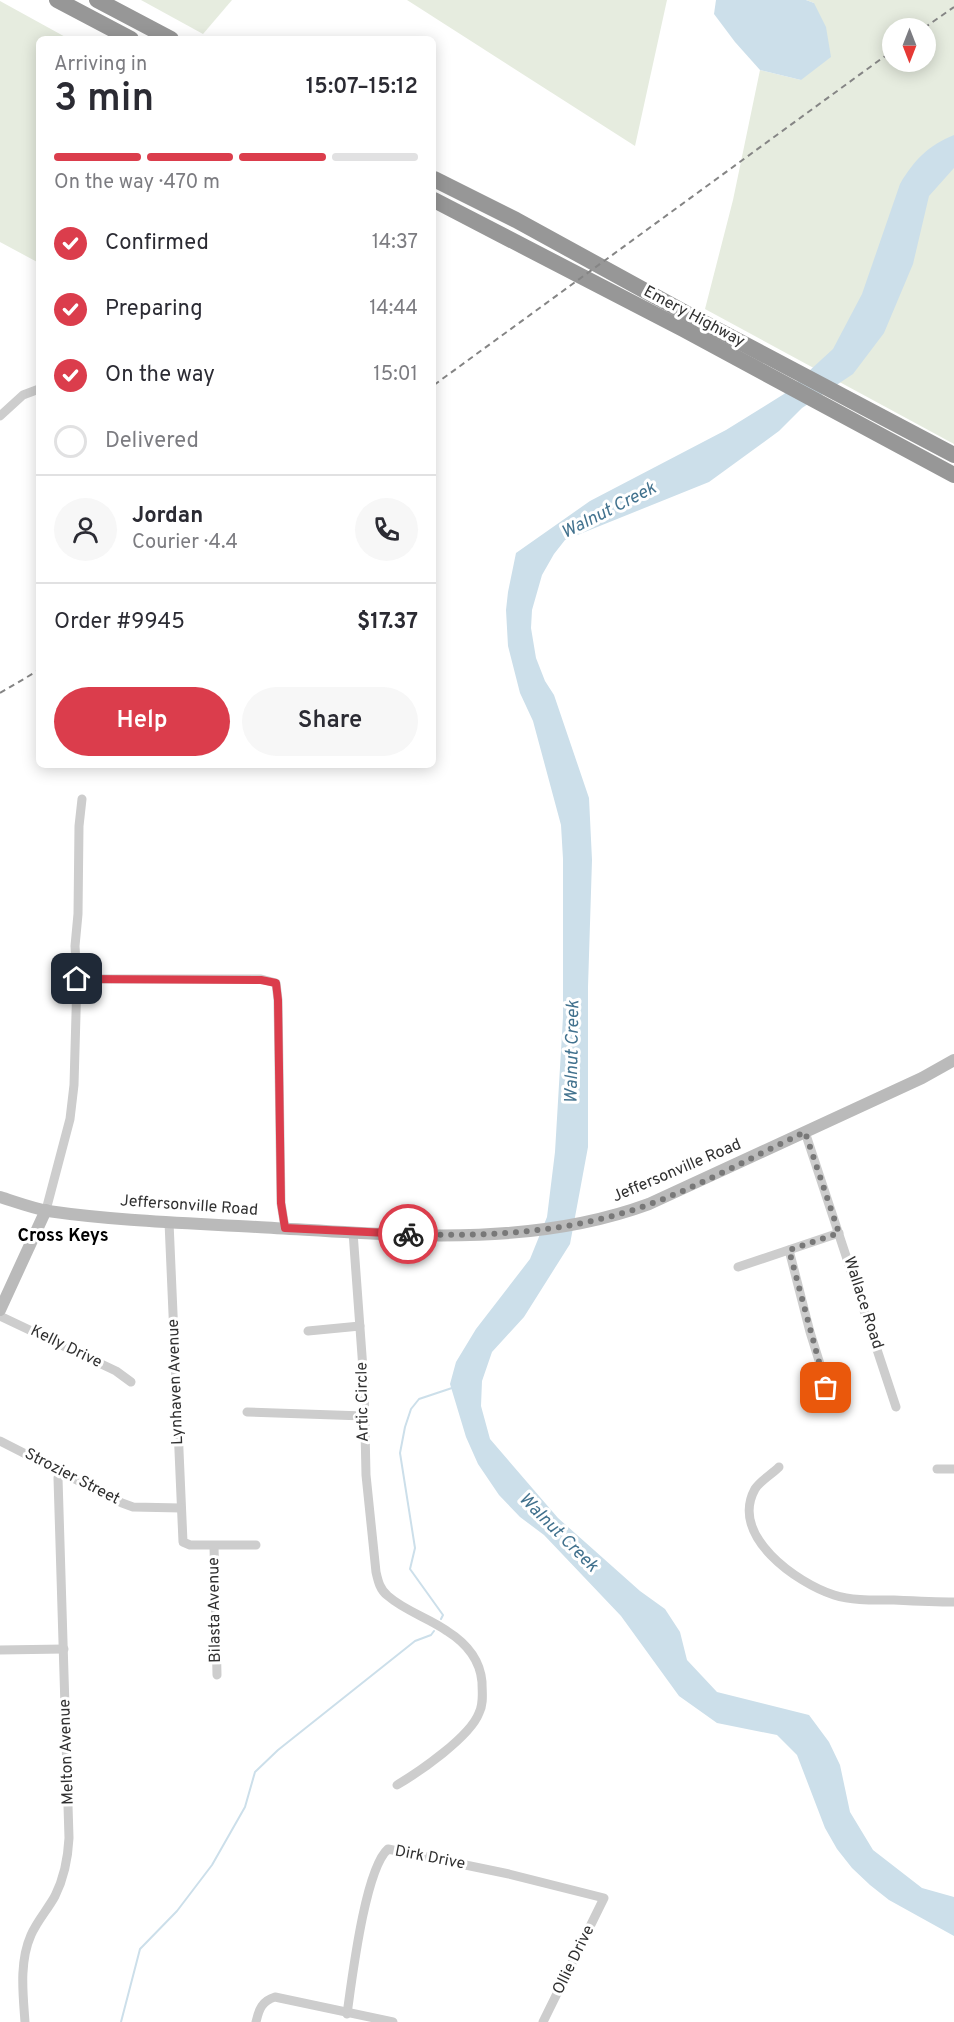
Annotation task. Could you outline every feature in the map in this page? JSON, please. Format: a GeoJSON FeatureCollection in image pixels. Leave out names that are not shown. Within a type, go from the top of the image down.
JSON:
{"type":"FeatureCollection","features":[{"type":"Feature","properties":{"kind":"highway"},"geometry":{"type":"LineString","coordinates":[[57,0],[124,36]]}},
{"type":"Feature","properties":{"kind":"highway"},"geometry":{"type":"LineString","coordinates":[[97,0],[165,36]]}},
{"type":"Feature","properties":{"kind":"highway","name":"Emery Highway"},"geometry":{"type":"LineString","coordinates":[[436,180],[516,220],[687,323],[771,378],[954,475]]}},
{"type":"Feature","properties":{"kind":"highway","name":"Emery Highway"},"geometry":{"type":"LineString","coordinates":[[436,201],[687,323],[783,363],[954,455]]}},
{"type":"Feature","properties":{"kind":"street"},"geometry":{"type":"LineString","coordinates":[[0,416],[23,395],[36,390]]}},
{"type":"Feature","properties":{"kind":"street"},"geometry":{"type":"LineString","coordinates":[[0,1310],[46,1210],[70,1119],[74,1085],[77,979],[75,946],[82,799]]}},
{"type":"Feature","properties":{"kind":"street"},"geometry":{"type":"LineString","coordinates":[[77,979],[268,980],[276,983],[281,1203],[285,1228]]}},
{"type":"Feature","properties":{"kind":"street","name":"Jeffersonville Road"},"geometry":{"type":"LineString","coordinates":[[0,1197],[46,1210],[169,1222],[459,1236],[538,1231],[605,1218],[676,1193],[922,1078],[954,1060]]}},
{"type":"Feature","properties":{"kind":"street","name":"Wallace Road"},"geometry":{"type":"LineString","coordinates":[[805,1132],[896,1407]]}},
{"type":"Feature","properties":{"kind":"street","name":"Lynhaven Avenue"},"geometry":{"type":"LineString","coordinates":[[169,1222],[183,1542],[190,1545],[214,1546]]}},
{"type":"Feature","properties":{"kind":"street","name":"Artic Circle"},"geometry":{"type":"LineString","coordinates":[[353,1232],[360,1326],[366,1475],[376,1572],[380,1586],[387,1596],[447,1630],[466,1645],[481,1670],[483,1700],[479,1715],[467,1731],[426,1768],[397,1785]]}},
{"type":"Feature","properties":{"kind":"street"},"geometry":{"type":"LineString","coordinates":[[738,1267],[839,1233]]}},
{"type":"Feature","properties":{"kind":"street"},"geometry":{"type":"LineString","coordinates":[[789,1250],[810,1332],[831,1399]]}},
{"type":"Feature","properties":{"kind":"street","name":"Kelly Drive"},"geometry":{"type":"LineString","coordinates":[[0,1316],[116,1371],[130,1382]]}},
{"type":"Feature","properties":{"kind":"street"},"geometry":{"type":"LineString","coordinates":[[308,1331],[360,1326]]}},
{"type":"Feature","properties":{"kind":"street"},"geometry":{"type":"LineString","coordinates":[[247,1412],[364,1416]]}},
{"type":"Feature","properties":{"kind":"street","name":"Strozier Street"},"geometry":{"type":"LineString","coordinates":[[0,1441],[111,1499],[133,1507],[181,1508]]}},
{"type":"Feature","properties":{"kind":"street"},"geometry":{"type":"LineString","coordinates":[[779,1467],[756,1488],[749,1508],[751,1521],[758,1538],[770,1555],[792,1575],[835,1595],[859,1599],[954,1602]]}},
{"type":"Feature","properties":{"kind":"street"},"geometry":{"type":"LineString","coordinates":[[937,1468],[954,1469]]}},
{"type":"Feature","properties":{"kind":"street","name":"Melton Avenue"},"geometry":{"type":"LineString","coordinates":[[25,2022],[23,1973],[26,1953],[31,1936],[55,1896],[63,1877],[68,1855],[58,1478],[60,1472]]}},
{"type":"Feature","properties":{"kind":"street"},"geometry":{"type":"LineString","coordinates":[[214,1546],[256,1545]]}},
{"type":"Feature","properties":{"kind":"street","name":"Bilasta Avenue"},"geometry":{"type":"LineString","coordinates":[[214,1546],[216,1675]]}},
{"type":"Feature","properties":{"kind":"street"},"geometry":{"type":"LineString","coordinates":[[0,1650],[64,1649]]}},
{"type":"Feature","properties":{"kind":"street","name":"Dirk Drive"},"geometry":{"type":"LineString","coordinates":[[347,2014],[367,1900],[379,1859],[388,1849],[604,1898]]}},
{"type":"Feature","properties":{"kind":"street","name":"Ollie Drive"},"geometry":{"type":"LineString","coordinates":[[543,2022],[604,1898]]}},
{"type":"Feature","properties":{"kind":"street"},"geometry":{"type":"LineString","coordinates":[[256,2022],[262,2004],[275,1997],[393,2022]]}},
{"type":"Feature","properties":{"kind":"shaded area"},"geometry":{"type":"Polygon","coordinates":[[[141,0],[232,0],[203,34],[141,0]]]}},
{"type":"Feature","properties":{"kind":"shaded area"},"geometry":{"type":"Polygon","coordinates":[[[407,0],[667,0],[635,146],[407,0]]]}},
{"type":"Feature","properties":{"kind":"shaded area"},"geometry":{"type":"Polygon","coordinates":[[[806,0],[954,0],[954,444],[705,309],[733,200],[760,70],[801,80],[814,3],[806,0]]]}},
{"type":"Feature","properties":{"kind":"shaded area"},"geometry":{"type":"Polygon","coordinates":[[[0,1],[64,36],[36,36],[36,261],[0,242],[0,1]]]}},
{"type":"Feature","properties":{"kind":"water"},"geometry":{"type":"Polygon","coordinates":[[[716,0],[806,0],[814,3],[826,27],[831,57],[801,80],[760,70],[714,14],[716,0]]]}},
{"type":"Feature","properties":{"kind":"water","name":"Walnut Creek"},"geometry":{"type":"Polygon","coordinates":[[[954,135],[954,168],[929,196],[913,264],[884,333],[853,374],[802,408],[779,431],[709,482],[565,540],[542,575],[532,610],[531,628],[536,658],[545,681],[554,695],[589,798],[592,860],[588,987],[588,1147],[570,1244],[524,1317],[492,1352],[482,1381],[481,1406],[490,1439],[558,1518],[640,1591],[665,1609],[680,1632],[687,1660],[717,1692],[809,1715],[829,1742],[840,1765],[850,1812],[873,1850],[922,1888],[954,1897],[954,1936],[889,1900],[852,1868],[837,1849],[825,1828],[797,1755],[777,1735],[717,1723],[679,1696],[621,1616],[544,1535],[520,1517],[499,1495],[478,1464],[466,1437],[450,1384],[456,1362],[476,1329],[530,1259],[547,1217],[555,1152],[563,1017],[561,825],[533,721],[520,693],[508,646],[506,610],[516,553],[590,501],[726,430],[784,394],[833,349],[862,294],[900,184],[923,154],[954,135]]]}},
{"type":"Feature","properties":{"kind":"waterway"},"geometry":{"type":"LineString","coordinates":[[441,1619],[443,1615],[410,1569],[415,1548],[400,1453],[411,1409],[419,1399],[452,1388]]}},
{"type":"Feature","properties":{"kind":"waterway"},"geometry":{"type":"LineString","coordinates":[[121,2022],[140,1949],[177,1911],[212,1865],[245,1807],[255,1772],[278,1750],[415,1641],[431,1635],[434,1631]]}},
{"type":"Feature","properties":{"kind":"railway"},"geometry":{"type":"LineString","coordinates":[[936,20],[954,7]]}},
{"type":"Feature","properties":{"kind":"railway"},"geometry":{"type":"LineString","coordinates":[[436,384],[882,58]]}},
{"type":"Feature","properties":{"kind":"railway"},"geometry":{"type":"LineString","coordinates":[[0,693],[36,672]]}},
{"type":"Feature","properties":{"kind":"way so far"},"geometry":{"type":"LineString","coordinates":[[408,1234],[491,1235],[538,1231],[611,1217],[676,1193],[805,1132],[839,1233],[789,1250],[826,1388]]}},
{"type":"Feature","properties":{"kind":"district","name":"Cross Keys"},"geometry":{"type":"Point","coordinates":[63,1236]}},
{"type":"Feature","properties":{"kind":"route"},"geometry":{"type":"LineString","coordinates":[[77,979],[268,980],[276,983],[281,1203],[285,1228],[408,1234]]}}]}
